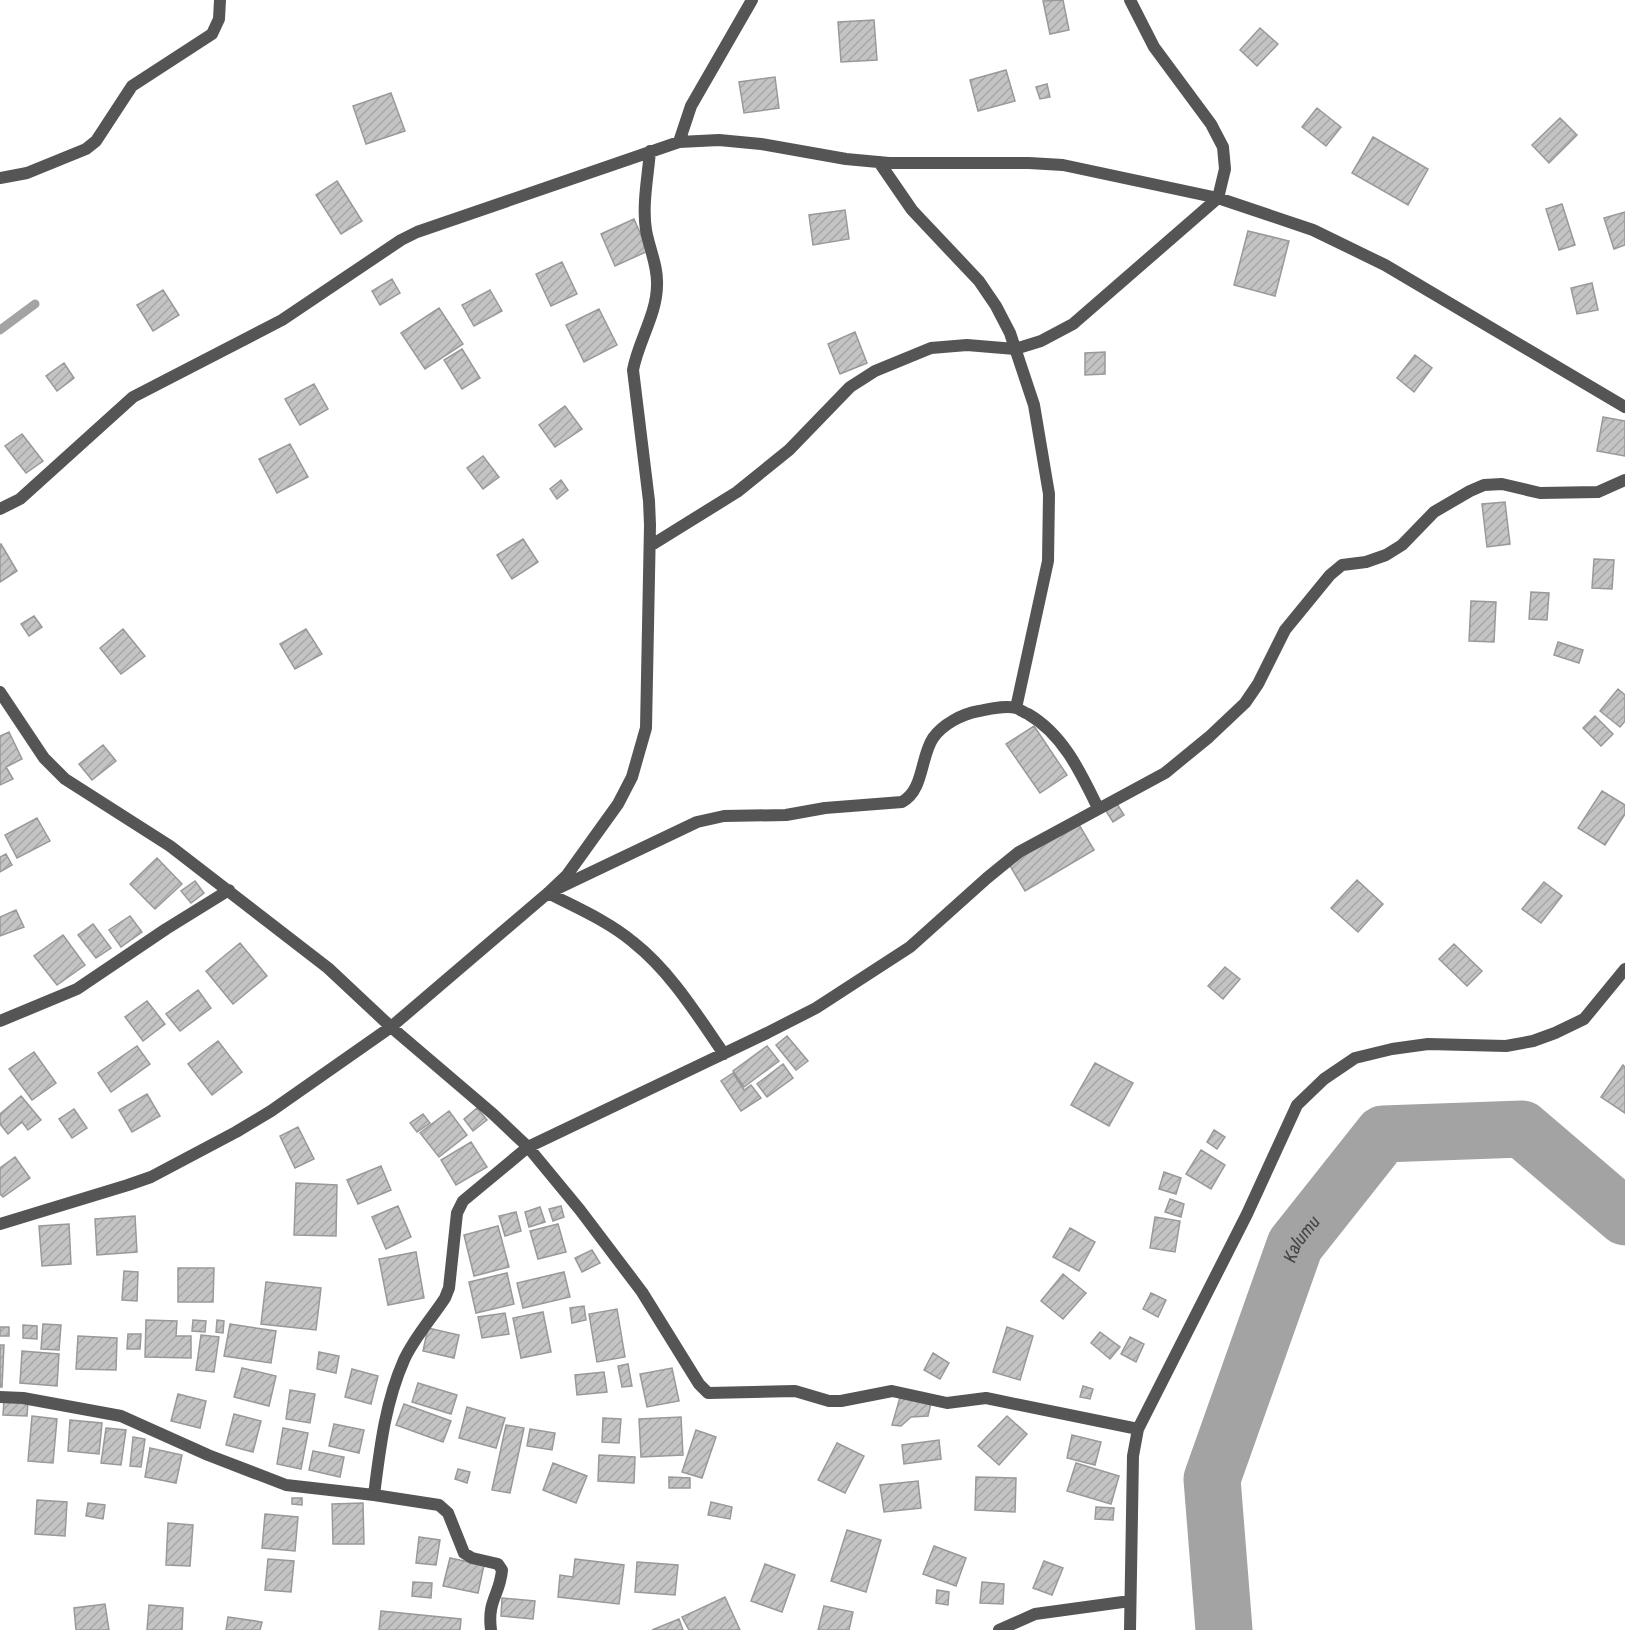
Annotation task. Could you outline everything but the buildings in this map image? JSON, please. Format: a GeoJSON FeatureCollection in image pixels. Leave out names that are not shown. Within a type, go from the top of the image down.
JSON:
{"type":"FeatureCollection","features":[{"type":"Feature","properties":{"kind":"street"},"geometry":{"type":"LineString","coordinates":[[0,178],[27,173],[86,149],[96,141],[132,86],[212,34],[219,19],[220,0]]}},
{"type":"Feature","properties":{"kind":"street"},"geometry":{"type":"LineString","coordinates":[[679,142],[691,106],[752,0]]}},
{"type":"Feature","properties":{"kind":"street"},"geometry":{"type":"LineString","coordinates":[[650,546],[745,485],[789,450],[850,387],[875,371],[931,348],[967,345],[1015,349],[1041,341],[1073,324],[1218,198],[1225,169],[1222,147],[1211,124],[1154,47],[1130,0]]}},
{"type":"Feature","properties":{"kind":"street"},"geometry":{"type":"LineString","coordinates":[[0,509],[20,499],[133,397],[261,332],[401,240],[417,232],[679,142],[719,140],[761,144],[846,159],[879,162],[1063,165],[1218,198],[1313,230],[1384,265],[1625,407]]}},
{"type":"Feature","properties":{"kind":"street"},"geometry":{"type":"LineString","coordinates":[[0,1224],[151,1176],[271,1111],[392,1027],[548,893],[567,875],[618,804],[632,777],[642,748],[648,710],[649,501],[633,370],[656,299],[656,270],[646,229],[645,208],[650,151]]}},
{"type":"Feature","properties":{"kind":"street"},"geometry":{"type":"LineString","coordinates":[[879,162],[912,210],[980,281],[996,306],[1015,349],[1034,405],[1049,494],[1048,561],[1016,708]]}},
{"type":"Feature","properties":{"kind":"street"},"geometry":{"type":"LineString","coordinates":[[374,1495],[384,1418],[391,1396],[405,1358],[445,1298],[449,1288],[459,1206],[528,1147],[816,1008],[910,947],[1019,852],[1165,773],[1209,737],[1245,703],[1258,684],[1285,630],[1330,575],[1342,565],[1366,562],[1386,555],[1402,545],[1434,512],[1484,485],[1502,484],[1540,493],[1598,492],[1625,480]]}},
{"type":"Feature","properties":{"kind":"street"},"geometry":{"type":"LineString","coordinates":[[0,692],[44,758],[65,780],[170,846],[328,968],[528,1147],[580,1210],[642,1292],[699,1384],[708,1393],[795,1391],[829,1401],[841,1401],[892,1391],[947,1403],[986,1398],[1138,1429]]}},
{"type":"Feature","properties":{"kind":"street"},"geometry":{"type":"LineString","coordinates":[[548,893],[697,822],[711,818],[786,815],[825,808],[902,802],[910,797],[915,788],[925,753],[934,737],[950,721],[972,712],[994,708],[1016,708],[1049,728],[1081,774],[1098,808]]}},
{"type":"Feature","properties":{"kind":"street"},"geometry":{"type":"LineString","coordinates":[[0,1021],[77,989],[229,890]]}},
{"type":"Feature","properties":{"kind":"street"},"geometry":{"type":"LineString","coordinates":[[548,893],[602,921],[634,942],[675,984],[724,1054]]}},
{"type":"Feature","properties":{"kind":"street"},"geometry":{"type":"LineString","coordinates":[[1130,1630],[1133,1456],[1138,1429],[1247,1214],[1297,1105],[1324,1080],[1355,1058],[1392,1049],[1428,1044],[1506,1046],[1556,1034],[1584,1019],[1625,969]]}},
{"type":"Feature","properties":{"kind":"street"},"geometry":{"type":"LineString","coordinates":[[0,1397],[23,1398],[121,1416],[208,1455],[286,1485],[439,1505],[448,1513],[464,1553],[472,1558],[498,1564],[502,1570],[490,1609],[491,1630]]}},
{"type":"Feature","properties":{"kind":"street"},"geometry":{"type":"LineString","coordinates":[[999,1630],[1035,1614],[1130,1601]]}},
{"type":"Feature","properties":{"kind":"waterway"},"geometry":{"type":"LineString","coordinates":[[0,330],[35,304]]}},
{"type":"Feature","properties":{"kind":"waterway","name":"Kalumu"},"geometry":{"type":"LineString","coordinates":[[1224,1630],[1212,1479],[1295,1245],[1383,1134],[1522,1129],[1625,1217]]}}]}
